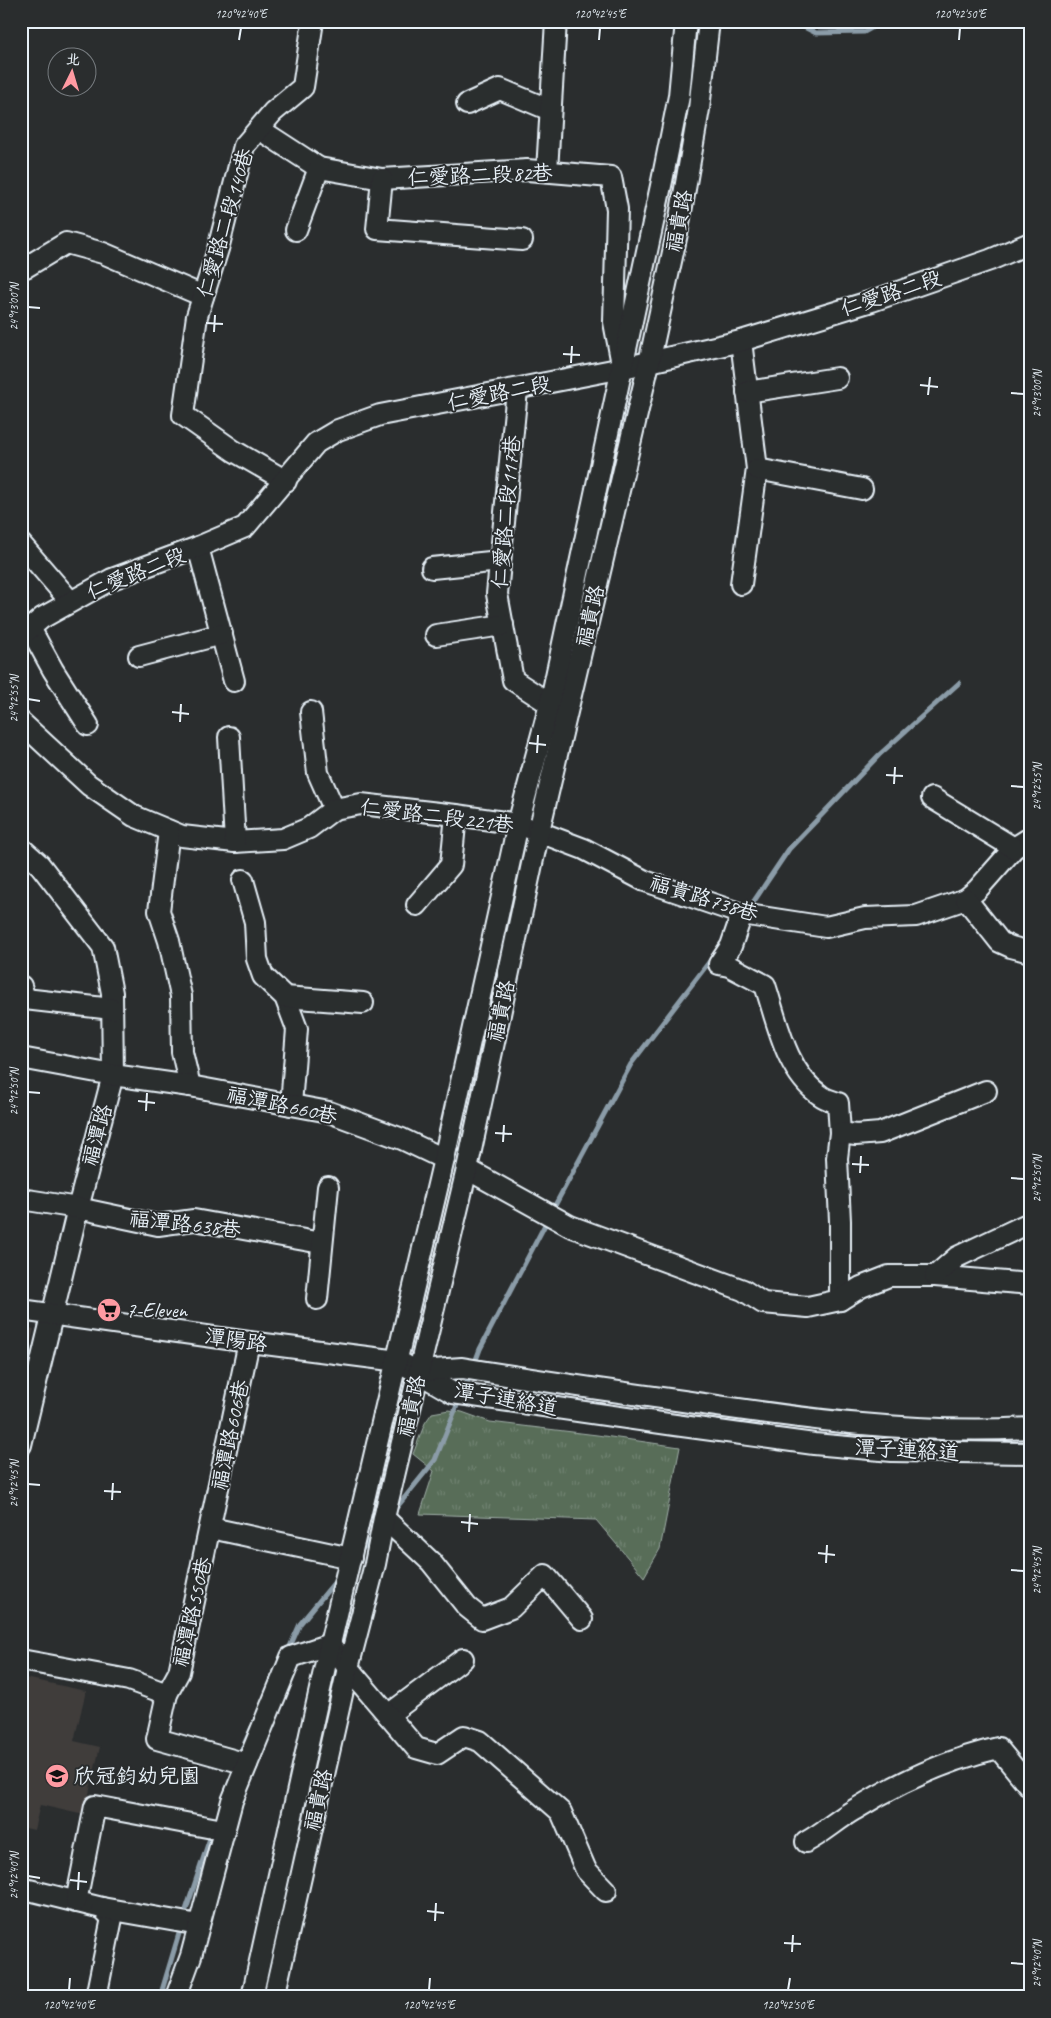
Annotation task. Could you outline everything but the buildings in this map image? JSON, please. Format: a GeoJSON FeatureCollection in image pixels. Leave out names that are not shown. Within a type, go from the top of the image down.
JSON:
{"type":"FeatureCollection","features":[{"type":"Feature","properties":{"kind":"street","name":"仁愛路二段140巷"},"geometry":{"type":"LineString","coordinates":[[286,481],[234,451],[183,415],[197,316],[218,248],[244,146],[274,112],[303,87],[313,21]]}},
{"type":"Feature","properties":{"kind":"street"},"geometry":{"type":"LineString","coordinates":[[547,171],[556,21]]}},
{"type":"Feature","properties":{"kind":"street","name":"福貴路"},"geometry":{"type":"LineString","coordinates":[[252,1997],[330,1644],[398,1361],[518,824],[550,704],[623,368],[679,96],[686,21]]}},
{"type":"Feature","properties":{"kind":"street","name":"福貴路"},"geometry":{"type":"LineString","coordinates":[[274,1997],[348,1668],[375,1564],[384,1518],[467,1169],[539,832],[649,362],[678,229],[699,109],[709,21]]}},
{"type":"Feature","properties":{"kind":"street"},"geometry":{"type":"LineString","coordinates":[[467,104],[500,89],[550,110]]}},
{"type":"Feature","properties":{"kind":"street","name":"仁愛路二段82巷"},"geometry":{"type":"LineString","coordinates":[[259,129],[319,168],[382,179],[527,170],[611,177],[617,209],[614,322],[623,368]]}},
{"type":"Feature","properties":{"kind":"street"},"geometry":{"type":"LineString","coordinates":[[296,230],[319,168]]}},
{"type":"Feature","properties":{"kind":"street"},"geometry":{"type":"LineString","coordinates":[[382,179],[377,229],[522,240]]}},
{"type":"Feature","properties":{"kind":"street"},"geometry":{"type":"LineString","coordinates":[[26,267],[66,243],[103,254],[203,296]]}},
{"type":"Feature","properties":{"kind":"street","name":"仁愛路二段"},"geometry":{"type":"LineString","coordinates":[[26,632],[42,618],[112,579],[245,528],[316,443],[338,430],[380,415],[517,390],[740,341],[872,301],[990,260],[1030,243]]}},
{"type":"Feature","properties":{"kind":"street"},"geometry":{"type":"LineString","coordinates":[[740,341],[757,469],[741,584]]}},
{"type":"Feature","properties":{"kind":"street"},"geometry":{"type":"LineString","coordinates":[[747,392],[837,378]]}},
{"type":"Feature","properties":{"kind":"street","name":"仁愛路二段117巷"},"geometry":{"type":"LineString","coordinates":[[517,390],[497,594],[514,680],[550,704]]}},
{"type":"Feature","properties":{"kind":"street"},"geometry":{"type":"LineString","coordinates":[[757,469],[862,489]]}},
{"type":"Feature","properties":{"kind":"street"},"geometry":{"type":"LineString","coordinates":[[21,544],[70,601]]}},
{"type":"Feature","properties":{"kind":"street"},"geometry":{"type":"LineString","coordinates":[[198,547],[234,681]]}},
{"type":"Feature","properties":{"kind":"street"},"geometry":{"type":"LineString","coordinates":[[432,568],[500,561]]}},
{"type":"Feature","properties":{"kind":"street"},"geometry":{"type":"LineString","coordinates":[[436,635],[503,625]]}},
{"type":"Feature","properties":{"kind":"street"},"geometry":{"type":"LineString","coordinates":[[26,632],[88,725]]}},
{"type":"Feature","properties":{"kind":"street"},"geometry":{"type":"LineString","coordinates":[[139,656],[222,634]]}},
{"type":"Feature","properties":{"kind":"street"},"geometry":{"type":"LineString","coordinates":[[311,712],[318,773],[334,809]]}},
{"type":"Feature","properties":{"kind":"street","name":"仁愛路二段221巷"},"geometry":{"type":"LineString","coordinates":[[21,722],[89,785],[134,816],[182,836],[235,842],[283,839],[308,828],[334,809],[361,804],[518,824],[539,832]]}},
{"type":"Feature","properties":{"kind":"street"},"geometry":{"type":"LineString","coordinates":[[230,736],[235,842]]}},
{"type":"Feature","properties":{"kind":"street"},"geometry":{"type":"LineString","coordinates":[[932,798],[1022,843]]}},
{"type":"Feature","properties":{"kind":"street"},"geometry":{"type":"LineString","coordinates":[[417,905],[451,865],[456,815]]}},
{"type":"Feature","properties":{"kind":"street"},"geometry":{"type":"LineString","coordinates":[[169,831],[159,911],[169,941],[181,996],[182,1052],[190,1086]]}},
{"type":"Feature","properties":{"kind":"street","name":"福貴路738巷"},"geometry":{"type":"LineString","coordinates":[[539,832],[584,849],[645,881],[742,914],[826,927],[865,918],[916,916],[966,899],[1022,843]]}},
{"type":"Feature","properties":{"kind":"street","name":"福潭路"},"geometry":{"type":"LineString","coordinates":[[21,848],[40,865],[103,947],[112,993],[113,1075],[78,1208],[21,1445]]}},
{"type":"Feature","properties":{"kind":"street"},"geometry":{"type":"LineString","coordinates":[[243,880],[255,922],[257,959],[263,976],[285,997],[297,1029],[291,1105]]}},
{"type":"Feature","properties":{"kind":"street"},"geometry":{"type":"LineString","coordinates":[[966,899],[1000,942],[1030,952]]}},
{"type":"Feature","properties":{"kind":"street"},"geometry":{"type":"LineString","coordinates":[[742,914],[731,946],[720,964],[729,966],[765,985],[777,1020],[783,1046],[809,1085],[820,1096],[838,1103],[840,1133],[837,1158],[840,1221],[840,1300]]}},
{"type":"Feature","properties":{"kind":"street"},"geometry":{"type":"LineString","coordinates":[[21,986],[25,999],[112,1009]]}},
{"type":"Feature","properties":{"kind":"street"},"geometry":{"type":"LineString","coordinates":[[285,997],[363,1003]]}},
{"type":"Feature","properties":{"kind":"street","name":"福潭路660巷"},"geometry":{"type":"LineString","coordinates":[[21,1058],[113,1075],[190,1086],[329,1112],[402,1139],[444,1159]]}},
{"type":"Feature","properties":{"kind":"street"},"geometry":{"type":"LineString","coordinates":[[840,1133],[856,1136],[880,1133],[986,1091]]}},
{"type":"Feature","properties":{"kind":"street"},"geometry":{"type":"LineString","coordinates":[[467,1169],[570,1226],[743,1290],[763,1303],[808,1307],[840,1300],[861,1287],[889,1276],[935,1276],[1030,1284]]}},
{"type":"Feature","properties":{"kind":"street"},"geometry":{"type":"LineString","coordinates":[[316,1299],[328,1187]]}},
{"type":"Feature","properties":{"kind":"street","name":"福潭路638巷"},"geometry":{"type":"LineString","coordinates":[[21,1199],[78,1208],[158,1225],[194,1220],[322,1243]]}},
{"type":"Feature","properties":{"kind":"street"},"geometry":{"type":"LineString","coordinates":[[935,1276],[957,1257],[1025,1225]]}},
{"type":"Feature","properties":{"kind":"street","name":"潭陽路"},"geometry":{"type":"LineString","coordinates":[[21,1310],[398,1361],[419,1372]]}},
{"type":"Feature","properties":{"kind":"street","name":"福潭路606巷"},"geometry":{"type":"LineString","coordinates":[[210,1528],[248,1342]]}},
{"type":"Feature","properties":{"kind":"street","name":"潭子連絡道"},"geometry":{"type":"LineString","coordinates":[[419,1372],[462,1368],[738,1410],[892,1426],[1005,1430],[1030,1428]]}},
{"type":"Feature","properties":{"kind":"street","name":"潭子連絡道"},"geometry":{"type":"LineString","coordinates":[[419,1372],[453,1393],[738,1434],[892,1451],[1030,1453]]}},
{"type":"Feature","properties":{"kind":"street"},"geometry":{"type":"LineString","coordinates":[[384,1518],[431,1562],[467,1607],[482,1619],[511,1608],[545,1575],[582,1619]]}},
{"type":"Feature","properties":{"kind":"street"},"geometry":{"type":"LineString","coordinates":[[210,1528],[351,1558]]}},
{"type":"Feature","properties":{"kind":"street","name":"福潭路550巷"},"geometry":{"type":"LineString","coordinates":[[21,1660],[129,1680],[167,1694],[179,1672],[210,1528]]}},
{"type":"Feature","properties":{"kind":"street"},"geometry":{"type":"LineString","coordinates":[[176,1997],[191,1956],[232,1801],[291,1657],[330,1644],[416,1748],[437,1754],[464,1736],[480,1741],[561,1812],[586,1870],[606,1891]]}},
{"type":"Feature","properties":{"kind":"street"},"geometry":{"type":"LineString","coordinates":[[388,1714],[463,1659]]}},
{"type":"Feature","properties":{"kind":"street"},"geometry":{"type":"LineString","coordinates":[[167,1694],[157,1739],[247,1764]]}},
{"type":"Feature","properties":{"kind":"street"},"geometry":{"type":"LineString","coordinates":[[806,1842],[818,1836],[851,1811],[892,1787],[968,1755],[998,1748],[1030,1787]]}},
{"type":"Feature","properties":{"kind":"street"},"geometry":{"type":"LineString","coordinates":[[76,1902],[96,1806],[223,1830]]}},
{"type":"Feature","properties":{"kind":"street"},"geometry":{"type":"LineString","coordinates":[[21,1888],[102,1908],[199,1925]]}},
{"type":"Feature","properties":{"kind":"street"},"geometry":{"type":"LineString","coordinates":[[96,1997],[112,1918],[102,1908]]}},
{"type":"Feature","properties":{"kind":"shaded area"},"geometry":{"type":"Polygon","coordinates":[[[21,1327],[34,1329],[21,1381],[21,1327]]]}},
{"type":"Feature","properties":{"kind":"shaded area","name":"欣冠鈞幼兒園"},"geometry":{"type":"Polygon","coordinates":[[[21,1677],[86,1691],[74,1741],[100,1747],[84,1815],[40,1805],[34,1830],[21,1827],[21,1677]]]}},
{"type":"Feature","properties":{"kind":"green space"},"geometry":{"type":"Polygon","coordinates":[[[449,1410],[462,1412],[490,1422],[680,1447],[660,1549],[644,1577],[596,1520],[420,1514],[434,1471],[413,1454],[425,1423],[432,1413],[449,1410]]]}},
{"type":"Feature","properties":{"kind":"waterway"},"geometry":{"type":"LineString","coordinates":[[792,21],[816,33],[864,32],[884,21]]}},
{"type":"Feature","properties":{"kind":"waterway"},"geometry":{"type":"LineString","coordinates":[[748,910],[789,849],[879,755],[959,683]]}},
{"type":"Feature","properties":{"kind":"waterway"},"geometry":{"type":"LineString","coordinates":[[552,1211],[631,1064],[713,957]]}},
{"type":"Feature","properties":{"kind":"waterway"},"geometry":{"type":"LineString","coordinates":[[474,1365],[480,1349],[548,1219]]}},
{"type":"Feature","properties":{"kind":"waterway"},"geometry":{"type":"LineString","coordinates":[[464,1390],[471,1373]]}},
{"type":"Feature","properties":{"kind":"waterway"},"geometry":{"type":"LineString","coordinates":[[393,1512],[435,1460],[460,1398]]}},
{"type":"Feature","properties":{"kind":"waterway"},"geometry":{"type":"LineString","coordinates":[[359,1553],[373,1536]]}},
{"type":"Feature","properties":{"kind":"waterway"},"geometry":{"type":"LineString","coordinates":[[288,1651],[300,1624],[338,1578]]}},
{"type":"Feature","properties":{"kind":"waterway"},"geometry":{"type":"LineString","coordinates":[[238,1758],[252,1727]]}},
{"type":"Feature","properties":{"kind":"waterway"},"geometry":{"type":"LineString","coordinates":[[183,1919],[212,1832]]}},
{"type":"Feature","properties":{"kind":"waterway"},"geometry":{"type":"LineString","coordinates":[[160,1997],[181,1927]]}},
{"type":"Feature","properties":{"kind":"place","name":"7-Eleven"},"geometry":{"type":"Point","coordinates":[109,1310]}},
{"type":"Feature","properties":{"kind":"place","name":"欣冠鈞幼兒園"},"geometry":{"type":"Point","coordinates":[57,1776]}}]}
